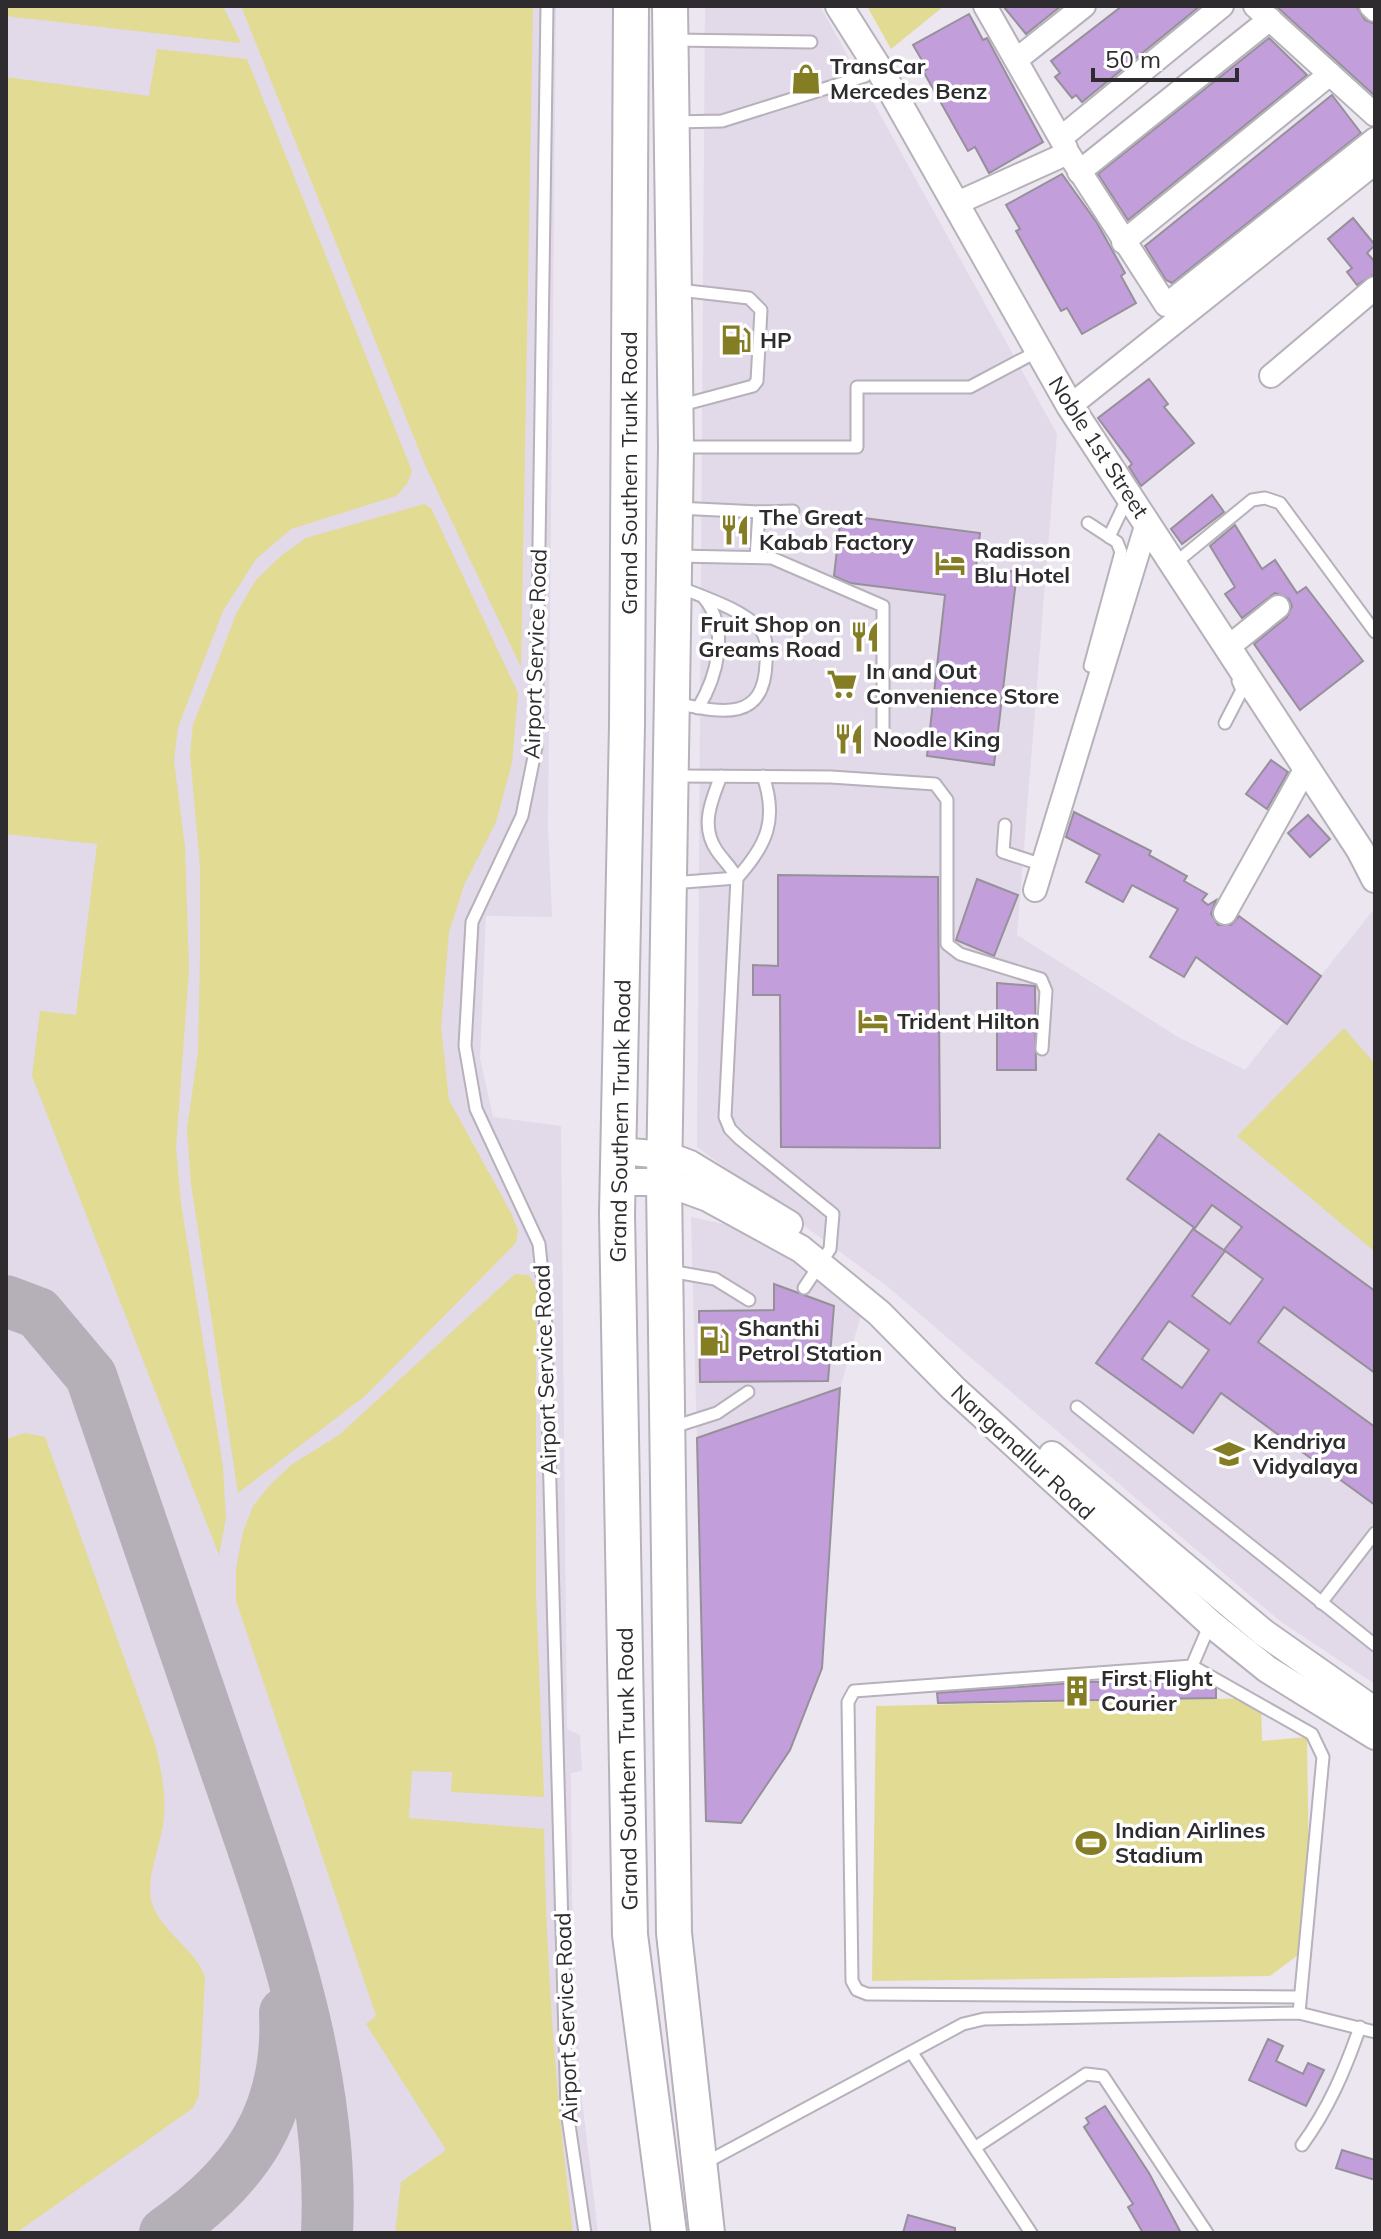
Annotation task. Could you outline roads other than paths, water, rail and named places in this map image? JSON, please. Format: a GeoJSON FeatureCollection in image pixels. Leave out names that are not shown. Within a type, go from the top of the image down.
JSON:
{"type":"FeatureCollection","features":[{"type":"Feature","properties":{"kind":"main road"},"geometry":{"type":"LineString","coordinates":[[632,11],[671,18]]}},
{"type":"Feature","properties":{"kind":"main road","name":"Grand Southern Trunk Road"},"geometry":{"type":"LineString","coordinates":[[632,11],[627,725],[617,1166],[630,1935],[669,2233]]}},
{"type":"Feature","properties":{"kind":"main road","name":"Grand Southern Trunk Road"},"geometry":{"type":"LineString","coordinates":[[671,18],[676,406],[672,570],[684,705],[671,777],[665,1168],[674,1933],[707,2233]]}},
{"type":"Feature","properties":{"kind":"street","name":"Noble 1st Street"},"geometry":{"type":"LineString","coordinates":[[839,6],[882,74],[1070,406],[1173,564],[1235,670],[1306,768],[1367,844],[1375,879]]}},
{"type":"Feature","properties":{"kind":"street"},"geometry":{"type":"LineString","coordinates":[[985,6],[1123,242],[1166,305],[1375,139]]}},
{"type":"Feature","properties":{"kind":"street"},"geometry":{"type":"LineString","coordinates":[[1016,60],[1084,6]]}},
{"type":"Feature","properties":{"kind":"street"},"geometry":{"type":"LineString","coordinates":[[1070,154],[1222,6]]}},
{"type":"Feature","properties":{"kind":"street"},"geometry":{"type":"LineString","coordinates":[[955,204],[1070,154],[1263,12],[1375,115]]}},
{"type":"Feature","properties":{"kind":"street"},"geometry":{"type":"LineString","coordinates":[[1123,242],[1330,74]]}},
{"type":"Feature","properties":{"kind":"street"},"geometry":{"type":"LineString","coordinates":[[1070,406],[1375,163]]}},
{"type":"Feature","properties":{"kind":"street"},"geometry":{"type":"LineString","coordinates":[[1271,376],[1375,288]]}},
{"type":"Feature","properties":{"kind":"street"},"geometry":{"type":"LineString","coordinates":[[1035,890],[1147,523]]}},
{"type":"Feature","properties":{"kind":"street"},"geometry":{"type":"LineString","coordinates":[[1235,670],[1278,607]]}},
{"type":"Feature","properties":{"kind":"street"},"geometry":{"type":"LineString","coordinates":[[1225,913],[1306,768]]}},
{"type":"Feature","properties":{"kind":"street","name":"Nanganallur Road"},"geometry":{"type":"LineString","coordinates":[[617,1166],[665,1168],[690,1164],[825,1256],[879,1313],[978,1401],[1210,1623],[1267,1669],[1375,1736]]}},
{"type":"Feature","properties":{"kind":"street","name":"Nanganallur Road"},"geometry":{"type":"LineString","coordinates":[[978,1401],[1264,1633],[1375,1711]]}},
{"type":"Feature","properties":{"kind":"lane","name":"Airport Service Road"},"geometry":{"type":"LineString","coordinates":[[547,6],[536,747],[522,816],[472,922],[465,1046],[476,1109],[539,1244],[542,1273],[567,2111],[585,2233]]}},
{"type":"Feature","properties":{"kind":"lane"},"geometry":{"type":"LineString","coordinates":[[671,18],[811,42]]}},
{"type":"Feature","properties":{"kind":"lane"},"geometry":{"type":"LineString","coordinates":[[673,122],[722,121],[865,76]]}},
{"type":"Feature","properties":{"kind":"lane"},"geometry":{"type":"LineString","coordinates":[[674,289],[749,298],[761,310],[757,381],[753,386],[676,406]]}},
{"type":"Feature","properties":{"kind":"lane"},"geometry":{"type":"LineString","coordinates":[[676,447],[857,447],[857,387],[970,387],[1038,351]]}},
{"type":"Feature","properties":{"kind":"lane"},"geometry":{"type":"LineString","coordinates":[[1109,537],[1129,495]]}},
{"type":"Feature","properties":{"kind":"lane"},"geometry":{"type":"LineString","coordinates":[[1173,564],[1252,500],[1265,498],[1280,503],[1375,632]]}},
{"type":"Feature","properties":{"kind":"lane"},"geometry":{"type":"LineString","coordinates":[[673,508],[793,511]]}},
{"type":"Feature","properties":{"kind":"lane"},"geometry":{"type":"LineString","coordinates":[[756,557],[759,512]]}},
{"type":"Feature","properties":{"kind":"lane"},"geometry":{"type":"LineString","coordinates":[[1088,523],[1109,537],[1121,552],[1090,666]]}},
{"type":"Feature","properties":{"kind":"lane"},"geometry":{"type":"LineString","coordinates":[[672,570],[756,557],[772,558],[883,606],[883,728]]}},
{"type":"Feature","properties":{"kind":"lane"},"geometry":{"type":"LineString","coordinates":[[672,570],[703,598],[748,618],[762,630],[767,647],[765,686],[758,698],[732,712],[684,705]]}},
{"type":"Feature","properties":{"kind":"lane"},"geometry":{"type":"LineString","coordinates":[[684,705],[715,672],[718,627],[703,598]]}},
{"type":"Feature","properties":{"kind":"lane"},"geometry":{"type":"LineString","coordinates":[[1225,723],[1242,690],[1235,670]]}},
{"type":"Feature","properties":{"kind":"lane"},"geometry":{"type":"LineString","coordinates":[[721,776],[707,815],[709,832],[715,848],[737,878]]}},
{"type":"Feature","properties":{"kind":"lane"},"geometry":{"type":"LineString","coordinates":[[671,777],[763,776],[935,784],[943,790],[947,800],[947,944],[960,954],[1041,979],[1046,991],[1042,1049]]}},
{"type":"Feature","properties":{"kind":"lane"},"geometry":{"type":"LineString","coordinates":[[763,776],[772,802],[768,829],[762,847],[737,878],[725,1117],[730,1129],[740,1139],[833,1214],[825,1256],[804,1288]]}},
{"type":"Feature","properties":{"kind":"lane"},"geometry":{"type":"LineString","coordinates":[[1005,825],[1003,852],[1043,865]]}},
{"type":"Feature","properties":{"kind":"lane"},"geometry":{"type":"LineString","coordinates":[[669,884],[737,878]]}},
{"type":"Feature","properties":{"kind":"lane"},"geometry":{"type":"LineString","coordinates":[[666,1270],[715,1279],[749,1300]]}},
{"type":"Feature","properties":{"kind":"lane"},"geometry":{"type":"LineString","coordinates":[[668,1429],[717,1413],[748,1392]]}},
{"type":"Feature","properties":{"kind":"lane"},"geometry":{"type":"LineString","coordinates":[[1077,1407],[1375,1645]]}},
{"type":"Feature","properties":{"kind":"lane"},"geometry":{"type":"LineString","coordinates":[[1321,1603],[1375,1533]]}},
{"type":"Feature","properties":{"kind":"lane"},"geometry":{"type":"LineString","coordinates":[[1192,1666],[1210,1623]]}},
{"type":"Feature","properties":{"kind":"lane"},"geometry":{"type":"LineString","coordinates":[[1299,2013],[1321,1748],[1312,1734],[1192,1666],[854,1691],[848,1702],[852,1981],[857,1990],[867,1994],[1300,1997]]}},
{"type":"Feature","properties":{"kind":"lane"},"geometry":{"type":"LineString","coordinates":[[699,2167],[963,2024],[984,2019],[1299,2013],[1375,2032]]}},
{"type":"Feature","properties":{"kind":"lane"},"geometry":{"type":"LineString","coordinates":[[1302,2145],[1323,2116],[1342,2079],[1360,2027]]}},
{"type":"Feature","properties":{"kind":"lane"},"geometry":{"type":"LineString","coordinates":[[912,2053],[1031,2233]]}},
{"type":"Feature","properties":{"kind":"lane"},"geometry":{"type":"LineString","coordinates":[[976,2147],[1086,2074],[1097,2073],[1103,2076],[1207,2233]]}},
{"type":"Feature","properties":{"kind":"place","name":"TransCar Mercedes Benz"},"geometry":{"type":"Point","coordinates":[806,79]}},
{"type":"Feature","properties":{"kind":"place","name":"HP"},"geometry":{"type":"Point","coordinates":[736,340]}},
{"type":"Feature","properties":{"kind":"place","name":"The Great Kabab Factory"},"geometry":{"type":"Point","coordinates":[735,530]}},
{"type":"Feature","properties":{"kind":"place","name":"Radisson Blu Hotel"},"geometry":{"type":"Point","coordinates":[950,563]}},
{"type":"Feature","properties":{"kind":"place","name":"Fruit Shop on Greams Road"},"geometry":{"type":"Point","coordinates":[865,637]}},
{"type":"Feature","properties":{"kind":"place","name":"In and Out Convenience Store"},"geometry":{"type":"Point","coordinates":[842,684]}},
{"type":"Feature","properties":{"kind":"place","name":"Noodle King"},"geometry":{"type":"Point","coordinates":[849,739]}},
{"type":"Feature","properties":{"kind":"place","name":"Trident Hilton"},"geometry":{"type":"Point","coordinates":[873,1021]}},
{"type":"Feature","properties":{"kind":"place","name":"Shanthi Petrol Station"},"geometry":{"type":"Point","coordinates":[714,1341]}},
{"type":"Feature","properties":{"kind":"place","name":"Kendriya Vidyalaya"},"geometry":{"type":"Point","coordinates":[1229,1454]}},
{"type":"Feature","properties":{"kind":"place","name":"First Flight Courier"},"geometry":{"type":"Point","coordinates":[1077,1691]}},
{"type":"Feature","properties":{"kind":"place","name":"Indian Airlines Stadium"},"geometry":{"type":"Point","coordinates":[1091,1843]}}]}
